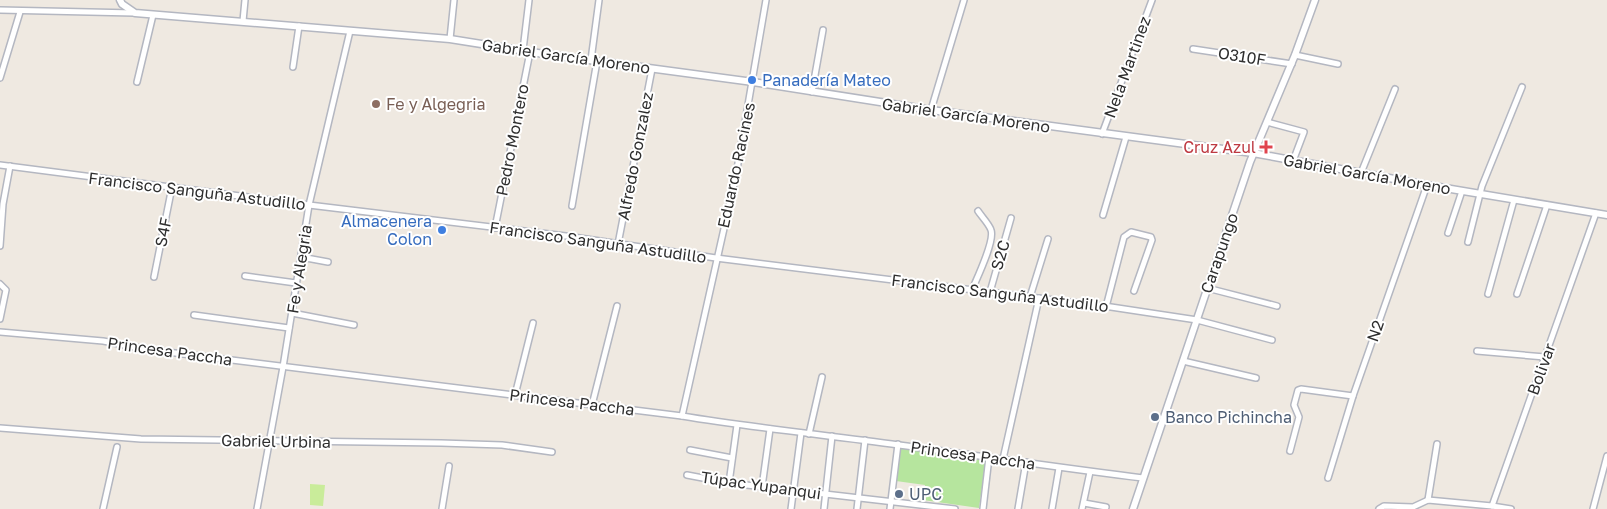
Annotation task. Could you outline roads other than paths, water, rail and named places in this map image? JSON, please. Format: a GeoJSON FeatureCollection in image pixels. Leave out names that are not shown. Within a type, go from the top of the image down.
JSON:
{"type":"FeatureCollection","features":[{"type":"Feature","properties":{"kind":"street"},"geometry":{"type":"LineString","coordinates":[[120,0],[122,4],[135,13]]}},
{"type":"Feature","properties":{"kind":"street"},"geometry":{"type":"LineString","coordinates":[[242,21],[245,0]]}},
{"type":"Feature","properties":{"kind":"street"},"geometry":{"type":"LineString","coordinates":[[450,39],[454,0]]}},
{"type":"Feature","properties":{"kind":"street","name":"Pedro Montero"},"geometry":{"type":"LineString","coordinates":[[495,228],[527,51],[529,0]]}},
{"type":"Feature","properties":{"kind":"street"},"geometry":{"type":"LineString","coordinates":[[572,206],[594,61],[599,0]]}},
{"type":"Feature","properties":{"kind":"street","name":"Eduardo Racines"},"geometry":{"type":"LineString","coordinates":[[682,416],[736,175],[766,0]]}},
{"type":"Feature","properties":{"kind":"street"},"geometry":{"type":"LineString","coordinates":[[931,110],[964,0]]}},
{"type":"Feature","properties":{"kind":"street","name":"Nela Martinez"},"geometry":{"type":"LineString","coordinates":[[1102,134],[1152,0]]}},
{"type":"Feature","properties":{"kind":"street","name":"Carapungo"},"geometry":{"type":"LineString","coordinates":[[1133,509],[1253,153],[1292,64],[1316,0]]}},
{"type":"Feature","properties":{"kind":"street"},"geometry":{"type":"LineString","coordinates":[[0,10],[20,12],[135,13]]}},
{"type":"Feature","properties":{"kind":"street"},"geometry":{"type":"LineString","coordinates":[[0,78],[20,12]]}},
{"type":"Feature","properties":{"kind":"street","name":"Gabriel García Moreno"},"geometry":{"type":"LineString","coordinates":[[135,13],[450,39],[594,61],[753,82],[931,110],[1253,153],[1427,185],[1607,215]]}},
{"type":"Feature","properties":{"kind":"street"},"geometry":{"type":"LineString","coordinates":[[137,82],[152,15]]}},
{"type":"Feature","properties":{"kind":"street"},"geometry":{"type":"LineString","coordinates":[[293,68],[299,26]]}},
{"type":"Feature","properties":{"kind":"street"},"geometry":{"type":"LineString","coordinates":[[812,92],[823,30]]}},
{"type":"Feature","properties":{"kind":"street","name":"Fe y Alegria"},"geometry":{"type":"LineString","coordinates":[[257,509],[283,366],[309,205],[350,31]]}},
{"type":"Feature","properties":{"kind":"street","name":"O310F"},"geometry":{"type":"LineString","coordinates":[[1193,49],[1292,64]]}},
{"type":"Feature","properties":{"kind":"street"},"geometry":{"type":"LineString","coordinates":[[1295,55],[1338,64]]}},
{"type":"Feature","properties":{"kind":"street","name":"Alfredo Gonzalez"},"geometry":{"type":"LineString","coordinates":[[618,244],[652,68]]}},
{"type":"Feature","properties":{"kind":"street"},"geometry":{"type":"LineString","coordinates":[[1468,242],[1480,194],[1522,87]]}},
{"type":"Feature","properties":{"kind":"street"},"geometry":{"type":"LineString","coordinates":[[1361,173],[1395,89]]}},
{"type":"Feature","properties":{"kind":"street"},"geometry":{"type":"LineString","coordinates":[[1267,122],[1304,132],[1294,161]]}},
{"type":"Feature","properties":{"kind":"street"},"geometry":{"type":"LineString","coordinates":[[1103,215],[1126,137]]}},
{"type":"Feature","properties":{"kind":"street","name":"Francisco Sanguña Astudillo"},"geometry":{"type":"LineString","coordinates":[[0,165],[1106,307],[1197,320],[1272,340]]}},
{"type":"Feature","properties":{"kind":"street"},"geometry":{"type":"LineString","coordinates":[[0,246],[10,166]]}},
{"type":"Feature","properties":{"kind":"street","name":"N2"},"geometry":{"type":"LineString","coordinates":[[1328,478],[1352,396],[1427,185]]}},
{"type":"Feature","properties":{"kind":"street","name":"S4F"},"geometry":{"type":"LineString","coordinates":[[154,277],[172,187]]}},
{"type":"Feature","properties":{"kind":"street"},"geometry":{"type":"LineString","coordinates":[[1448,233],[1462,190]]}},
{"type":"Feature","properties":{"kind":"street"},"geometry":{"type":"LineString","coordinates":[[1488,294],[1514,200]]}},
{"type":"Feature","properties":{"kind":"street"},"geometry":{"type":"LineString","coordinates":[[1517,294],[1547,205]]}},
{"type":"Feature","properties":{"kind":"street"},"geometry":{"type":"LineString","coordinates":[[972,290],[986,257],[992,235],[991,230],[978,211]]}},
{"type":"Feature","properties":{"kind":"street","name":"Bolivar"},"geometry":{"type":"LineString","coordinates":[[1492,506],[1596,213]]}},
{"type":"Feature","properties":{"kind":"street","name":"S2C"},"geometry":{"type":"LineString","coordinates":[[990,292],[1011,218]]}},
{"type":"Feature","properties":{"kind":"street"},"geometry":{"type":"LineString","coordinates":[[1106,307],[1124,238],[1131,232],[1146,234],[1152,240],[1134,291]]}},
{"type":"Feature","properties":{"kind":"street"},"geometry":{"type":"LineString","coordinates":[[1030,297],[1048,239]]}},
{"type":"Feature","properties":{"kind":"street"},"geometry":{"type":"LineString","coordinates":[[301,258],[328,262]]}},
{"type":"Feature","properties":{"kind":"street"},"geometry":{"type":"LineString","coordinates":[[245,276],[296,283]]}},
{"type":"Feature","properties":{"kind":"street"},"geometry":{"type":"LineString","coordinates":[[0,284],[6,290],[0,320]]}},
{"type":"Feature","properties":{"kind":"street"},"geometry":{"type":"LineString","coordinates":[[1208,288],[1278,306]]}},
{"type":"Feature","properties":{"kind":"street"},"geometry":{"type":"LineString","coordinates":[[1003,459],[1039,298]]}},
{"type":"Feature","properties":{"kind":"street"},"geometry":{"type":"LineString","coordinates":[[592,405],[618,306]]}},
{"type":"Feature","properties":{"kind":"street"},"geometry":{"type":"LineString","coordinates":[[292,313],[354,325]]}},
{"type":"Feature","properties":{"kind":"street"},"geometry":{"type":"LineString","coordinates":[[194,315],[289,328]]}},
{"type":"Feature","properties":{"kind":"street"},"geometry":{"type":"LineString","coordinates":[[515,395],[533,323]]}},
{"type":"Feature","properties":{"kind":"street","name":"Princesa Paccha"},"geometry":{"type":"LineString","coordinates":[[0,332],[102,341],[151,350],[682,416],[736,425],[898,444],[1059,468],[1143,478]]}},
{"type":"Feature","properties":{"kind":"street"},"geometry":{"type":"LineString","coordinates":[[1477,351],[1545,357]]}},
{"type":"Feature","properties":{"kind":"street"},"geometry":{"type":"LineString","coordinates":[[1183,361],[1256,378]]}},
{"type":"Feature","properties":{"kind":"street"},"geometry":{"type":"LineString","coordinates":[[810,434],[822,377]]}},
{"type":"Feature","properties":{"kind":"street"},"geometry":{"type":"LineString","coordinates":[[1290,451],[1299,417],[1294,405],[1298,390],[1352,396]]}},
{"type":"Feature","properties":{"kind":"street"},"geometry":{"type":"LineString","coordinates":[[729,483],[736,425]]}},
{"type":"Feature","properties":{"kind":"street","name":"Gabriel Urbina"},"geometry":{"type":"LineString","coordinates":[[0,428],[141,439],[442,443],[502,446],[552,452]]}},
{"type":"Feature","properties":{"kind":"street"},"geometry":{"type":"LineString","coordinates":[[762,487],[770,429]]}},
{"type":"Feature","properties":{"kind":"street"},"geometry":{"type":"LineString","coordinates":[[791,509],[801,433]]}},
{"type":"Feature","properties":{"kind":"street"},"geometry":{"type":"LineString","coordinates":[[824,509],[832,436]]}},
{"type":"Feature","properties":{"kind":"street"},"geometry":{"type":"LineString","coordinates":[[858,509],[865,440]]}},
{"type":"Feature","properties":{"kind":"street"},"geometry":{"type":"LineString","coordinates":[[890,509],[898,444]]}},
{"type":"Feature","properties":{"kind":"street"},"geometry":{"type":"LineString","coordinates":[[1428,500],[1438,444]]}},
{"type":"Feature","properties":{"kind":"street"},"geometry":{"type":"LineString","coordinates":[[103,509],[117,447]]}},
{"type":"Feature","properties":{"kind":"street"},"geometry":{"type":"LineString","coordinates":[[690,450],[732,458]]}},
{"type":"Feature","properties":{"kind":"street"},"geometry":{"type":"LineString","coordinates":[[1594,509],[1607,456]]}},
{"type":"Feature","properties":{"kind":"street"},"geometry":{"type":"LineString","coordinates":[[983,509],[989,458]]}},
{"type":"Feature","properties":{"kind":"street"},"geometry":{"type":"LineString","coordinates":[[1018,509],[1026,462]]}},
{"type":"Feature","properties":{"kind":"street"},"geometry":{"type":"LineString","coordinates":[[442,509],[449,466]]}},
{"type":"Feature","properties":{"kind":"street"},"geometry":{"type":"LineString","coordinates":[[1052,509],[1059,468]]}},
{"type":"Feature","properties":{"kind":"street"},"geometry":{"type":"LineString","coordinates":[[1090,472],[1083,506],[1106,507]]}},
{"type":"Feature","properties":{"kind":"street","name":"Túpac Yupanqui"},"geometry":{"type":"LineString","coordinates":[[687,475],[729,483],[922,507],[954,509]]}},
{"type":"Feature","properties":{"kind":"street"},"geometry":{"type":"LineString","coordinates":[[1379,509],[1384,506],[1414,507],[1428,500],[1511,509]]}},
{"type":"Feature","properties":{"kind":"place","name":"Panadería Mateo"},"geometry":{"type":"Point","coordinates":[752,80]}},
{"type":"Feature","properties":{"kind":"place","name":"Fe y Algegria"},"geometry":{"type":"Point","coordinates":[376,104]}},
{"type":"Feature","properties":{"kind":"place","name":"Cruz Azul"},"geometry":{"type":"Point","coordinates":[1266,147]}},
{"type":"Feature","properties":{"kind":"place","name":"Almacenera Colon"},"geometry":{"type":"Point","coordinates":[442,230]}},
{"type":"Feature","properties":{"kind":"place","name":"Banco Pichincha"},"geometry":{"type":"Point","coordinates":[1155,417]}},
{"type":"Feature","properties":{"kind":"place","name":"UPC"},"geometry":{"type":"Point","coordinates":[899,494]}}]}
